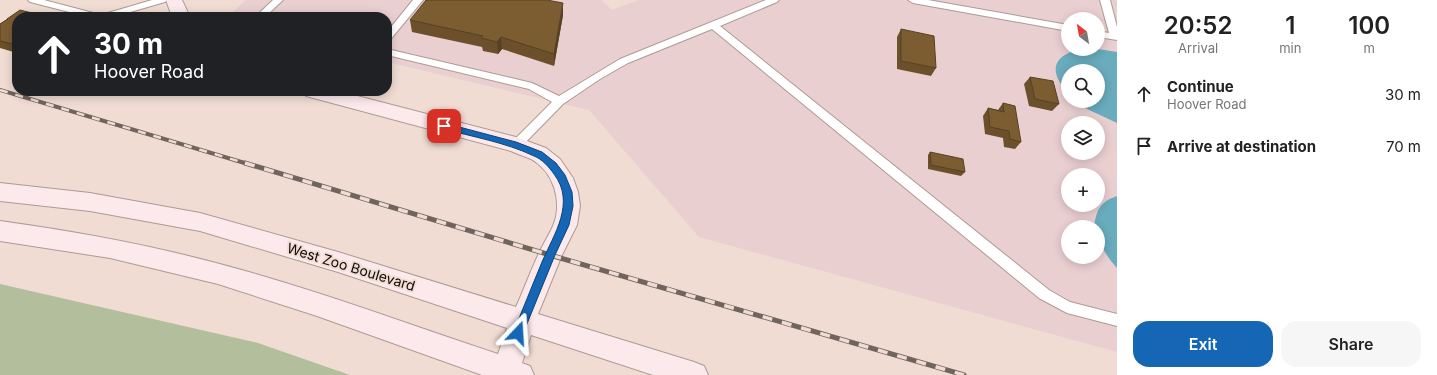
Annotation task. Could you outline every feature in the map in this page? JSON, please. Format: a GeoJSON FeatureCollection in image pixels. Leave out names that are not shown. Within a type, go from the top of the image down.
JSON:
{"type":"FeatureCollection","features":[{"type":"Feature","properties":{"kind":"main road"},"geometry":{"type":"LineString","coordinates":[[174,0],[179,12]]}},
{"type":"Feature","properties":{"kind":"main road"},"geometry":{"type":"LineString","coordinates":[[0,231],[114,249],[185,265],[288,295],[510,373],[523,320],[564,225],[568,206],[567,192],[562,178],[552,165],[539,154],[516,145],[332,96]]}},
{"type":"Feature","properties":{"kind":"main road","name":"West Zoo Boulevard"},"geometry":{"type":"LineString","coordinates":[[0,192],[90,202],[200,222],[338,262],[694,375]]}},
{"type":"Feature","properties":{"kind":"lane"},"geometry":{"type":"LineString","coordinates":[[33,0],[82,12]]}},
{"type":"Feature","properties":{"kind":"lane"},"geometry":{"type":"LineString","coordinates":[[120,12],[162,0]]}},
{"type":"Feature","properties":{"kind":"lane"},"geometry":{"type":"LineString","coordinates":[[265,12],[278,0]]}},
{"type":"Feature","properties":{"kind":"lane"},"geometry":{"type":"LineString","coordinates":[[392,32],[418,0]]}},
{"type":"Feature","properties":{"kind":"lane"},"geometry":{"type":"LineString","coordinates":[[516,145],[559,101],[624,61],[774,0]]}},
{"type":"Feature","properties":{"kind":"lane"},"geometry":{"type":"LineString","coordinates":[[913,0],[1061,27]]}},
{"type":"Feature","properties":{"kind":"lane"},"geometry":{"type":"LineString","coordinates":[[1105,35],[1116,37],[1106,0]]}},
{"type":"Feature","properties":{"kind":"lane"},"geometry":{"type":"LineString","coordinates":[[713,25],[1044,294],[1068,307],[1117,320]]}},
{"type":"Feature","properties":{"kind":"lane"},"geometry":{"type":"LineString","coordinates":[[392,53],[532,86],[559,101]]}},
{"type":"Feature","properties":{"kind":"shaded area"},"geometry":{"type":"Polygon","coordinates":[[[246,0],[601,0],[612,10],[639,0],[1117,0],[1117,352],[699,237],[589,110],[392,63],[392,12],[233,12],[246,0]]]}},
{"type":"Feature","properties":{"kind":"green space"},"geometry":{"type":"Polygon","coordinates":[[[0,284],[258,343],[350,375],[0,375],[0,284]]]}},
{"type":"Feature","properties":{"kind":"water"},"geometry":{"type":"Polygon","coordinates":[[[1105,50],[1117,52],[1117,123],[1086,108],[1105,108],[1105,64],[1061,64],[1061,84],[1056,72],[1058,61],[1063,56],[1105,56],[1105,50]]]}},
{"type":"Feature","properties":{"kind":"water"},"geometry":{"type":"Polygon","coordinates":[[[1117,196],[1117,268],[1105,252],[1105,220],[1095,220],[1098,212],[1105,212],[1105,202],[1117,196]]]}},
{"type":"Feature","properties":{"kind":"building"},"geometry":{"type":"Polygon","coordinates":[[[426,0],[547,0],[563,3],[554,54],[501,37],[497,42],[481,38],[483,36],[410,20],[426,0]]]}},
{"type":"Feature","properties":{"kind":"building"},"geometry":{"type":"Polygon","coordinates":[[[20,10],[28,12],[17,12],[20,10]]]}},
{"type":"Feature","properties":{"kind":"building"},"geometry":{"type":"Polygon","coordinates":[[[12,16],[12,44],[0,41],[0,24],[12,16]]]}},
{"type":"Feature","properties":{"kind":"building"},"geometry":{"type":"Polygon","coordinates":[[[901,29],[934,36],[936,68],[901,61],[901,29]]]}},
{"type":"Feature","properties":{"kind":"building"},"geometry":{"type":"Polygon","coordinates":[[[1030,77],[1053,81],[1059,104],[1035,99],[1030,77]]]}},
{"type":"Feature","properties":{"kind":"building"},"geometry":{"type":"Polygon","coordinates":[[[1003,103],[1015,106],[1021,142],[1010,139],[1009,131],[990,127],[988,108],[1004,112],[1003,103]]]}},
{"type":"Feature","properties":{"kind":"building"},"geometry":{"type":"Polygon","coordinates":[[[930,152],[963,159],[965,172],[931,165],[930,152]]]}},
{"type":"Feature","properties":{"kind":"railway"},"geometry":{"type":"LineString","coordinates":[[0,90],[12,94]]}},
{"type":"Feature","properties":{"kind":"railway"},"geometry":{"type":"LineString","coordinates":[[20,96],[248,164]]}},
{"type":"Feature","properties":{"kind":"railway"},"geometry":{"type":"LineString","coordinates":[[245,163],[550,255],[964,375]]}},
{"type":"Feature","properties":{"kind":"route"},"geometry":{"type":"LineString","coordinates":[[444,126],[531,150],[539,154],[552,165],[562,178],[567,192],[568,206],[564,225],[518,333]]}}]}
